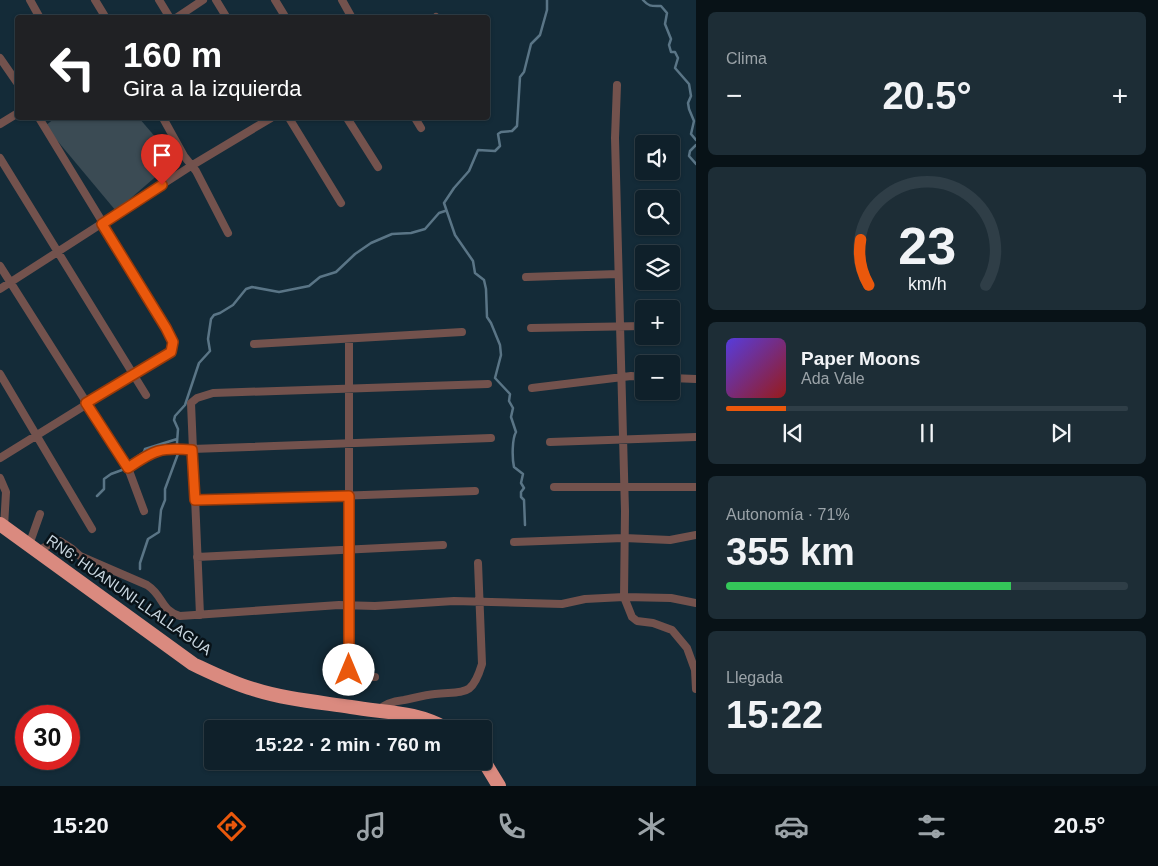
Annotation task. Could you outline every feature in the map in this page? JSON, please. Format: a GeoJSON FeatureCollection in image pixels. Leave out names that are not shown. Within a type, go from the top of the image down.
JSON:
{"type":"FeatureCollection","features":[{"type":"Feature","properties":{"kind":"highway","name":"RN6: HUANUNI-LLALLAGUA"},"geometry":{"type":"LineString","coordinates":[[2,525],[193,664],[221,677],[253,689],[286,697],[378,712],[409,714],[432,720]]}},
{"type":"Feature","properties":{"kind":"highway"},"geometry":{"type":"LineString","coordinates":[[489,770],[499,786]]}},
{"type":"Feature","properties":{"kind":"street"},"geometry":{"type":"LineString","coordinates":[[30,0],[38,15]]}},
{"type":"Feature","properties":{"kind":"street"},"geometry":{"type":"LineString","coordinates":[[95,0],[104,15]]}},
{"type":"Feature","properties":{"kind":"street"},"geometry":{"type":"LineString","coordinates":[[159,0],[168,15]]}},
{"type":"Feature","properties":{"kind":"street"},"geometry":{"type":"LineString","coordinates":[[180,15],[203,0]]}},
{"type":"Feature","properties":{"kind":"street"},"geometry":{"type":"LineString","coordinates":[[216,0],[225,15]]}},
{"type":"Feature","properties":{"kind":"street"},"geometry":{"type":"LineString","coordinates":[[276,0],[284,15]]}},
{"type":"Feature","properties":{"kind":"street"},"geometry":{"type":"LineString","coordinates":[[342,0],[350,15]]}},
{"type":"Feature","properties":{"kind":"street"},"geometry":{"type":"LineString","coordinates":[[0,58],[15,80]]}},
{"type":"Feature","properties":{"kind":"street"},"geometry":{"type":"LineString","coordinates":[[617,85],[615,138],[624,487],[624,598],[632,617],[637,621],[653,623],[672,630],[687,648],[695,670],[696,689]]}},
{"type":"Feature","properties":{"kind":"street"},"geometry":{"type":"LineString","coordinates":[[0,124],[15,115]]}},
{"type":"Feature","properties":{"kind":"street"},"geometry":{"type":"LineString","coordinates":[[0,458],[171,352],[173,342],[40,120]]}},
{"type":"Feature","properties":{"kind":"street"},"geometry":{"type":"LineString","coordinates":[[164,120],[184,156],[192,166],[228,233]]}},
{"type":"Feature","properties":{"kind":"street"},"geometry":{"type":"LineString","coordinates":[[0,289],[192,166],[268,120]]}},
{"type":"Feature","properties":{"kind":"street"},"geometry":{"type":"LineString","coordinates":[[289,120],[341,203]]}},
{"type":"Feature","properties":{"kind":"street"},"geometry":{"type":"LineString","coordinates":[[348,120],[378,167]]}},
{"type":"Feature","properties":{"kind":"street"},"geometry":{"type":"LineString","coordinates":[[416,120],[421,128]]}},
{"type":"Feature","properties":{"kind":"street"},"geometry":{"type":"LineString","coordinates":[[0,158],[146,395]]}},
{"type":"Feature","properties":{"kind":"street"},"geometry":{"type":"LineString","coordinates":[[0,266],[128,468],[144,511]]}},
{"type":"Feature","properties":{"kind":"street"},"geometry":{"type":"LineString","coordinates":[[526,277],[618,274]]}},
{"type":"Feature","properties":{"kind":"street"},"geometry":{"type":"LineString","coordinates":[[531,328],[635,326]]}},
{"type":"Feature","properties":{"kind":"street"},"geometry":{"type":"LineString","coordinates":[[254,344],[462,332]]}},
{"type":"Feature","properties":{"kind":"street"},"geometry":{"type":"LineString","coordinates":[[349,339],[349,670],[356,677],[375,677]]}},
{"type":"Feature","properties":{"kind":"street"},"geometry":{"type":"LineString","coordinates":[[0,374],[92,529]]}},
{"type":"Feature","properties":{"kind":"street"},"geometry":{"type":"LineString","coordinates":[[532,388],[635,377]]}},
{"type":"Feature","properties":{"kind":"street"},"geometry":{"type":"LineString","coordinates":[[680,378],[696,379]]}},
{"type":"Feature","properties":{"kind":"street"},"geometry":{"type":"LineString","coordinates":[[200,616],[190,408],[191,403],[197,398],[213,393],[488,384]]}},
{"type":"Feature","properties":{"kind":"street"},"geometry":{"type":"LineString","coordinates":[[550,442],[696,436]]}},
{"type":"Feature","properties":{"kind":"street"},"geometry":{"type":"LineString","coordinates":[[128,468],[150,453],[170,448],[192,450],[491,438]]}},
{"type":"Feature","properties":{"kind":"street"},"geometry":{"type":"LineString","coordinates":[[0,478],[6,492],[2,525]]}},
{"type":"Feature","properties":{"kind":"street"},"geometry":{"type":"LineString","coordinates":[[554,487],[696,487]]}},
{"type":"Feature","properties":{"kind":"street"},"geometry":{"type":"LineString","coordinates":[[195,500],[475,491]]}},
{"type":"Feature","properties":{"kind":"street"},"geometry":{"type":"LineString","coordinates":[[40,514],[33,548],[60,541],[80,556],[154,590],[170,612],[180,616],[454,600],[562,604],[585,599],[671,598],[696,604]]}},
{"type":"Feature","properties":{"kind":"street"},"geometry":{"type":"LineString","coordinates":[[514,542],[624,538],[670,540],[696,535]]}},
{"type":"Feature","properties":{"kind":"street"},"geometry":{"type":"LineString","coordinates":[[197,557],[443,545]]}},
{"type":"Feature","properties":{"kind":"street"},"geometry":{"type":"LineString","coordinates":[[378,712],[382,706],[395,701],[436,694],[463,692],[472,687],[478,679],[482,664],[478,563]]}},
{"type":"Feature","properties":{"kind":"shaded area"},"geometry":{"type":"Polygon","coordinates":[[[52,120],[141,120],[175,160],[116,211],[45,126],[52,120]]]}},
{"type":"Feature","properties":{"kind":"waterway"},"geometry":{"type":"LineString","coordinates":[[525,525],[524,500],[521,497],[521,492],[524,488],[521,483],[523,474],[514,467],[513,463],[513,444],[516,432],[511,417],[513,408],[509,401],[510,394],[495,378],[501,355],[500,345],[487,317],[484,280],[475,273],[473,261],[455,235],[444,203],[469,171],[478,150],[495,151],[500,146],[498,134],[512,131],[517,126],[520,77],[524,72],[531,44],[540,35],[547,10],[547,0]]}},
{"type":"Feature","properties":{"kind":"waterway"},"geometry":{"type":"LineString","coordinates":[[643,0],[651,6],[661,6],[667,13],[665,24],[671,39],[669,45],[671,52],[675,52],[678,58],[675,68],[689,84],[691,96],[688,103],[694,121],[691,134],[696,140]]}},
{"type":"Feature","properties":{"kind":"waterway"},"geometry":{"type":"LineString","coordinates":[[696,145],[690,151],[689,156],[696,164]]}},
{"type":"Feature","properties":{"kind":"waterway"},"geometry":{"type":"LineString","coordinates":[[140,569],[140,563],[148,539],[159,532],[161,510],[165,500],[165,489],[179,451],[177,443],[178,429],[174,420],[175,416],[185,405],[199,363],[210,351],[208,339],[211,319],[214,315],[233,305],[246,289],[252,287],[279,292],[309,286],[320,277],[336,272],[355,254],[371,243],[392,234],[411,233],[425,229],[439,213],[445,211]]}},
{"type":"Feature","properties":{"kind":"waterway"},"geometry":{"type":"LineString","coordinates":[[97,496],[104,489],[104,479],[122,470],[129,462],[144,452],[145,449],[177,439]]}},
{"type":"Feature","properties":{"kind":"route"},"geometry":{"type":"LineString","coordinates":[[162,185],[102,224],[166,328],[173,342],[171,352],[86,403],[128,468],[150,453],[170,448],[192,450],[195,500],[349,496],[349,670]]}}]}
